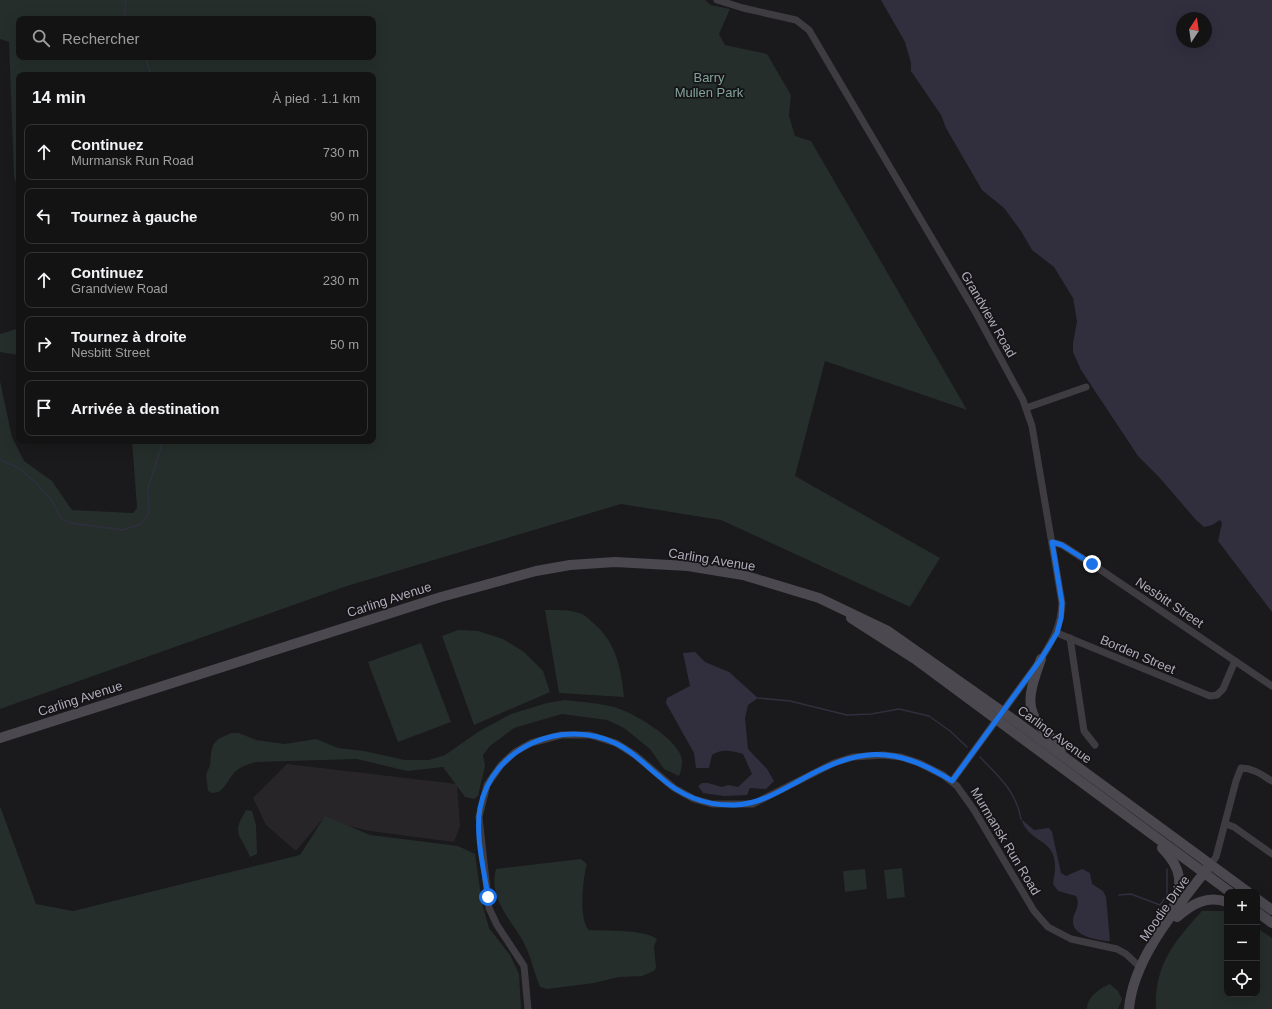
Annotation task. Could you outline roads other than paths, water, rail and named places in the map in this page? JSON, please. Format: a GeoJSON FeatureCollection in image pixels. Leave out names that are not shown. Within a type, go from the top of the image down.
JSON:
{"type":"FeatureCollection","features":[{"type":"Feature","properties":{"kind":"main road","name":"Carling Avenue"},"geometry":{"type":"LineString","coordinates":[[0,738],[426,601],[536,571],[570,565],[615,562],[688,566],[743,575],[819,598],[888,630],[1134,821],[1226,889]]}},
{"type":"Feature","properties":{"kind":"main road"},"geometry":{"type":"LineString","coordinates":[[1041,659],[1030,695],[1033,716],[1041,729],[1097,781]]}},
{"type":"Feature","properties":{"kind":"main road","name":"Carling Avenue"},"geometry":{"type":"LineString","coordinates":[[1000,716],[1097,781],[1244,889]]}},
{"type":"Feature","properties":{"kind":"main road"},"geometry":{"type":"LineString","coordinates":[[1134,821],[1167,852],[1174,861],[1179,872],[1179,894],[1165,927]]}},
{"type":"Feature","properties":{"kind":"main road","name":"Moodie Drive"},"geometry":{"type":"LineString","coordinates":[[1129,1009],[1137,965],[1211,864]]}},
{"type":"Feature","properties":{"kind":"main road"},"geometry":{"type":"LineString","coordinates":[[1165,927],[1197,902],[1210,900],[1224,902]]}},
{"type":"Feature","properties":{"kind":"main road"},"geometry":{"type":"LineString","coordinates":[[1260,901],[1272,910]]}},
{"type":"Feature","properties":{"kind":"main road"},"geometry":{"type":"LineString","coordinates":[[1260,914],[1272,923]]}},
{"type":"Feature","properties":{"kind":"main road"},"geometry":{"type":"LineString","coordinates":[[1260,922],[1272,930]]}},
{"type":"Feature","properties":{"kind":"main road","name":"Moodie Drive"},"geometry":{"type":"LineString","coordinates":[[1135,1009],[1137,965]]}},
{"type":"Feature","properties":{"kind":"street","name":"Grandview Road"},"geometry":{"type":"LineString","coordinates":[[716,0],[743,8],[792,18],[800,22],[809,30],[976,313],[1011,377],[1026,408],[1032,426],[1062,603],[1061,618],[1057,633],[1041,659],[952,781]]}},
{"type":"Feature","properties":{"kind":"street"},"geometry":{"type":"LineString","coordinates":[[1026,408],[1086,387]]}},
{"type":"Feature","properties":{"kind":"street","name":"Nesbitt Street"},"geometry":{"type":"LineString","coordinates":[[1052,542],[1062,545],[1098,568],[1272,686]]}},
{"type":"Feature","properties":{"kind":"street","name":"Borden Street"},"geometry":{"type":"LineString","coordinates":[[1057,633],[1210,696],[1217,695],[1223,689],[1235,661]]}},
{"type":"Feature","properties":{"kind":"street"},"geometry":{"type":"LineString","coordinates":[[1070,638],[1084,731],[1095,745]]}},
{"type":"Feature","properties":{"kind":"street","name":"Murmansk Run Road"},"geometry":{"type":"LineString","coordinates":[[528,1009],[524,966],[500,929],[489,908],[478,824],[482,800],[491,777],[507,759],[523,747],[561,734],[590,735],[608,740],[629,750],[674,788],[694,799],[712,804],[753,804],[834,762],[861,755],[883,755],[910,759],[952,781],[974,810],[1039,917],[1054,931],[1071,939],[1117,949],[1137,965]]}},
{"type":"Feature","properties":{"kind":"street"},"geometry":{"type":"LineString","coordinates":[[1211,864],[1216,857],[1226,824],[1236,781],[1241,768],[1254,770],[1272,780]]}},
{"type":"Feature","properties":{"kind":"street"},"geometry":{"type":"LineString","coordinates":[[1226,824],[1234,827],[1272,854]]}},
{"type":"Feature","properties":{"kind":"waterway"},"geometry":{"type":"LineString","coordinates":[[124,16],[126,0]]}},
{"type":"Feature","properties":{"kind":"waterway"},"geometry":{"type":"LineString","coordinates":[[146,60],[150,72]]}},
{"type":"Feature","properties":{"kind":"waterway"},"geometry":{"type":"LineString","coordinates":[[0,460],[17,467],[33,480],[51,499],[61,518],[71,523],[123,530],[141,524],[149,513],[148,488],[161,448],[159,444]]}},
{"type":"Feature","properties":{"kind":"waterway"},"geometry":{"type":"LineString","coordinates":[[758,698],[790,701],[847,715],[871,714],[899,709],[929,716],[950,731],[967,747]]}},
{"type":"Feature","properties":{"kind":"waterway"},"geometry":{"type":"LineString","coordinates":[[980,757],[1011,792],[1019,809],[1021,819]]}},
{"type":"Feature","properties":{"kind":"waterway"},"geometry":{"type":"LineString","coordinates":[[1119,895],[1131,894],[1160,905],[1167,895],[1167,869]]}},
{"type":"Feature","properties":{"kind":"park label","name":"Barry Mullen Park"},"geometry":{"type":"Point","coordinates":[709,84]}}]}
